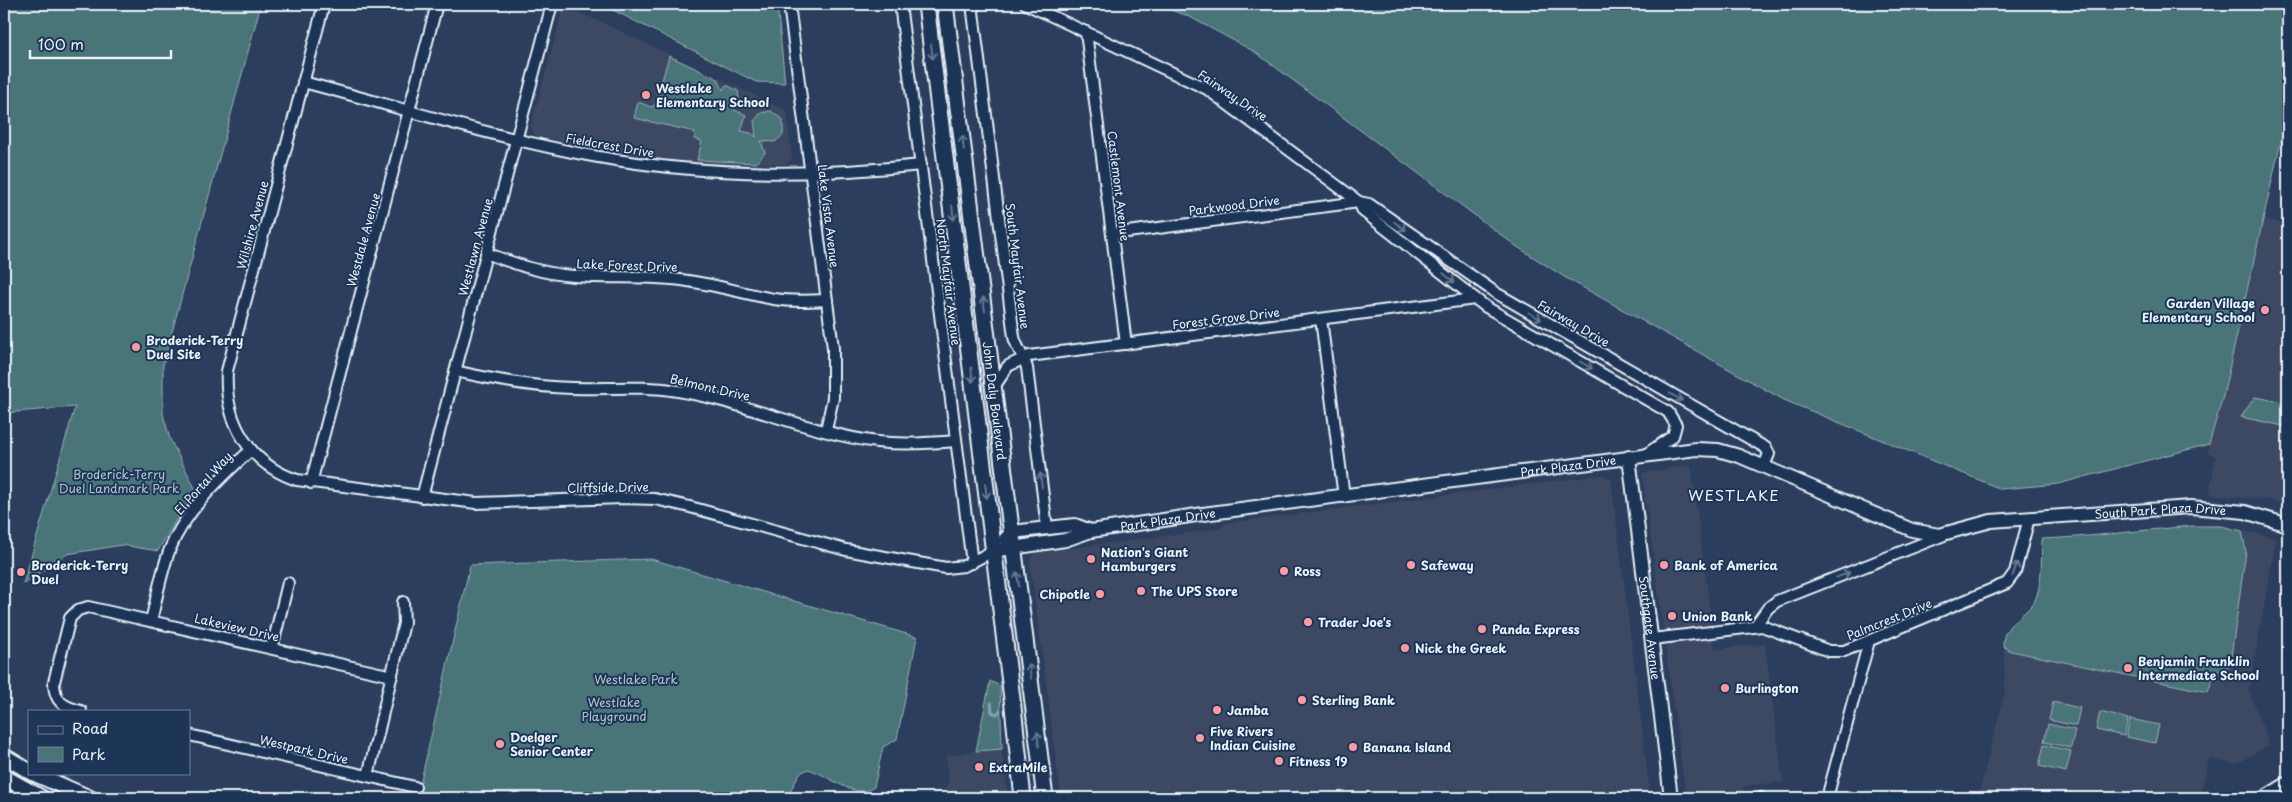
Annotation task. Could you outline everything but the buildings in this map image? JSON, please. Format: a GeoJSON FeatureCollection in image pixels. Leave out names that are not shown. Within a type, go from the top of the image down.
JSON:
{"type":"FeatureCollection","features":[{"type":"Feature","properties":{"kind":"main road","name":"John Daly Boulevard"},"geometry":{"type":"LineString","coordinates":[[926,4],[1023,798]]}},
{"type":"Feature","properties":{"kind":"main road","name":"John Daly Boulevard"},"geometry":{"type":"LineString","coordinates":[[945,4],[1045,798]]}},
{"type":"Feature","properties":{"kind":"main road"},"geometry":{"type":"LineString","coordinates":[[1015,798],[1013,776],[1018,755]]}},
{"type":"Feature","properties":{"kind":"main road"},"geometry":{"type":"LineString","coordinates":[[4,756],[28,770]]}},
{"type":"Feature","properties":{"kind":"main road"},"geometry":{"type":"LineString","coordinates":[[35,774],[90,798]]}},
{"type":"Feature","properties":{"kind":"main road"},"geometry":{"type":"LineString","coordinates":[[4,777],[42,798]]}},
{"type":"Feature","properties":{"kind":"street","name":"Wilshire Avenue"},"geometry":{"type":"LineString","coordinates":[[251,450],[238,432],[229,409],[227,371],[324,4]]}},
{"type":"Feature","properties":{"kind":"street","name":"Westdale Avenue"},"geometry":{"type":"LineString","coordinates":[[311,483],[437,4]]}},
{"type":"Feature","properties":{"kind":"street","name":"Westlawn Avenue"},"geometry":{"type":"LineString","coordinates":[[422,497],[552,4]]}},
{"type":"Feature","properties":{"kind":"street","name":"Lake Vista Avenue"},"geometry":{"type":"LineString","coordinates":[[789,4],[827,300],[834,373],[833,398],[826,430]]}},
{"type":"Feature","properties":{"kind":"street","name":"North Mayfair Avenue"},"geometry":{"type":"LineString","coordinates":[[900,4],[972,563]]}},
{"type":"Feature","properties":{"kind":"street","name":"South Mayfair Avenue"},"geometry":{"type":"LineString","coordinates":[[972,4],[1014,337],[1018,350],[1024,357],[1047,528]]}},
{"type":"Feature","properties":{"kind":"street","name":"Fairway Drive"},"geometry":{"type":"LineString","coordinates":[[1026,4],[1207,89],[1358,202],[1363,211],[1475,299],[1510,322],[1668,412],[1676,425],[1673,436],[1645,455]]}},
{"type":"Feature","properties":{"kind":"street","name":"Castlemont Avenue"},"geometry":{"type":"LineString","coordinates":[[1086,32],[1126,344]]}},
{"type":"Feature","properties":{"kind":"street","name":"Fieldcrest Drive"},"geometry":{"type":"LineString","coordinates":[[303,82],[516,139],[593,156],[687,169],[747,173],[811,173],[921,165]]}},
{"type":"Feature","properties":{"kind":"street","name":"Fairway Drive"},"geometry":{"type":"LineString","coordinates":[[1358,202],[1369,204],[1507,300],[1766,448],[1768,454],[1764,466]]}},
{"type":"Feature","properties":{"kind":"street","name":"Parkwood Drive"},"geometry":{"type":"LineString","coordinates":[[1112,234],[1358,202]]}},
{"type":"Feature","properties":{"kind":"street","name":"Lake Forest Drive"},"geometry":{"type":"LineString","coordinates":[[486,254],[517,265],[554,274],[594,277],[668,278],[707,284],[774,299],[799,302],[827,300]]}},
{"type":"Feature","properties":{"kind":"street","name":"Forest Grove Drive"},"geometry":{"type":"LineString","coordinates":[[994,387],[1008,366],[1024,357],[1475,299]]}},
{"type":"Feature","properties":{"kind":"street"},"geometry":{"type":"LineString","coordinates":[[1321,319],[1344,496]]}},
{"type":"Feature","properties":{"kind":"street","name":"Belmont Drive"},"geometry":{"type":"LineString","coordinates":[[455,371],[532,385],[572,388],[638,387],[676,390],[716,399],[861,439],[918,444],[956,441]]}},
{"type":"Feature","properties":{"kind":"street","name":"Park Plaza Drive"},"geometry":{"type":"LineString","coordinates":[[1013,539],[1065,540],[1091,531],[1696,449],[1718,450],[1764,466],[1912,530],[1931,535],[1947,533],[1979,523],[2030,518]]}},
{"type":"Feature","properties":{"kind":"street","name":"Cliffside Drive"},"geometry":{"type":"LineString","coordinates":[[251,450],[278,472],[311,483],[476,503],[623,498],[654,499],[867,555],[946,568],[964,566],[993,551]]}},
{"type":"Feature","properties":{"kind":"street","name":"El Portal Way"},"geometry":{"type":"LineString","coordinates":[[151,620],[166,560],[176,535],[204,499],[251,450]]}},
{"type":"Feature","properties":{"kind":"street","name":"Southgate Avenue"},"geometry":{"type":"LineString","coordinates":[[1629,457],[1671,798]]}},
{"type":"Feature","properties":{"kind":"street","name":"South Park Plaza Drive"},"geometry":{"type":"LineString","coordinates":[[2030,518],[2209,507],[2245,512],[2288,525]]}},
{"type":"Feature","properties":{"kind":"street","name":"Palmcrest Drive"},"geometry":{"type":"LineString","coordinates":[[1652,639],[1755,626],[1775,630],[1834,652],[1844,651],[2001,587],[2011,578],[2030,518]]}},
{"type":"Feature","properties":{"kind":"street","name":"Park Plaza Drive"},"geometry":{"type":"LineString","coordinates":[[993,551],[1013,539],[1047,528],[1075,525],[1091,531]]}},
{"type":"Feature","properties":{"kind":"street"},"geometry":{"type":"LineString","coordinates":[[1755,626],[1772,604],[1947,533]]}},
{"type":"Feature","properties":{"kind":"street"},"geometry":{"type":"LineString","coordinates":[[272,648],[288,583]]}},
{"type":"Feature","properties":{"kind":"street"},"geometry":{"type":"LineString","coordinates":[[368,776],[404,623],[402,602]]}},
{"type":"Feature","properties":{"kind":"street","name":"Lakeview Drive"},"geometry":{"type":"LineString","coordinates":[[78,710],[60,703],[54,688],[68,623],[78,610],[94,608],[392,676]]}},
{"type":"Feature","properties":{"kind":"street"},"geometry":{"type":"LineString","coordinates":[[1827,798],[1869,641]]}},
{"type":"Feature","properties":{"kind":"street","name":"Westpark Drive"},"geometry":{"type":"LineString","coordinates":[[190,735],[415,787]]}},
{"type":"Feature","properties":{"kind":"street"},"geometry":{"type":"LineString","coordinates":[[2262,798],[2288,782]]}},
{"type":"Feature","properties":{"kind":"street"},"geometry":{"type":"LineString","coordinates":[[1755,798],[1760,798]]}},
{"type":"Feature","properties":{"kind":"shaded area","name":"Westlake Elementary School"},"geometry":{"type":"Polygon","coordinates":[[[563,9],[595,19],[787,111],[792,159],[787,164],[697,163],[620,153],[535,136],[531,126],[563,9]]]}},
{"type":"Feature","properties":{"kind":"shaded area","name":"Garden Village Elementary School"},"geometry":{"type":"Polygon","coordinates":[[[2262,219],[2288,225],[2288,506],[2269,500],[2209,494],[2216,457],[2208,452],[2209,444],[2223,396],[2262,219]]]}},
{"type":"Feature","properties":{"kind":"shaded area"},"geometry":{"type":"Polygon","coordinates":[[[1691,465],[1715,649],[1765,644],[1783,782],[1743,786],[1744,798],[1686,798],[1642,473],[1691,465]]]}},
{"type":"Feature","properties":{"kind":"shaded area"},"geometry":{"type":"Polygon","coordinates":[[[1603,475],[1611,479],[1650,793],[1605,798],[1061,798],[1030,562],[1035,553],[1218,529],[1227,523],[1603,475]]]}},
{"type":"Feature","properties":{"kind":"shaded area","name":"Benjamin Franklin Intermediate School"},"geometry":{"type":"Polygon","coordinates":[[[2221,526],[2276,538],[2249,690],[2269,745],[2236,764],[2209,759],[2200,798],[2173,798],[2133,790],[2131,798],[1978,798],[2005,690],[2003,636],[2034,602],[2041,571],[2042,539],[2090,537],[2138,530],[2221,526]]]}},
{"type":"Feature","properties":{"kind":"shaded area"},"geometry":{"type":"Polygon","coordinates":[[[986,749],[1002,749],[1008,798],[947,798],[946,785],[949,784],[946,756],[986,749]]]}},
{"type":"Feature","properties":{"kind":"green space","name":"Broderick-Terry Duel Landmark Park"},"geometry":{"type":"Polygon","coordinates":[[[4,4],[261,4],[163,365],[163,414],[170,439],[198,494],[178,516],[158,551],[122,545],[67,554],[23,584],[75,407],[4,413],[4,4]]]}},
{"type":"Feature","properties":{"kind":"green space"},"geometry":{"type":"Polygon","coordinates":[[[601,4],[777,4],[785,83],[756,82],[601,4]]]}},
{"type":"Feature","properties":{"kind":"green space"},"geometry":{"type":"Polygon","coordinates":[[[1151,4],[2288,4],[2288,110],[2223,396],[2209,444],[2058,484],[2001,489],[1784,400],[1566,278],[1516,246],[1255,52],[1186,15],[1151,4]]]}},
{"type":"Feature","properties":{"kind":"green space"},"geometry":{"type":"Polygon","coordinates":[[[669,56],[718,79],[723,90],[726,85],[738,91],[739,99],[734,110],[746,115],[741,131],[751,133],[756,137],[754,121],[761,113],[771,111],[783,120],[783,135],[775,142],[761,141],[765,153],[756,163],[697,160],[702,141],[694,139],[695,132],[634,118],[638,102],[651,107],[655,105],[669,56]]]}},
{"type":"Feature","properties":{"kind":"green space"},"geometry":{"type":"Polygon","coordinates":[[[2255,397],[2288,403],[2288,427],[2241,417],[2255,397]]]}},
{"type":"Feature","properties":{"kind":"green space"},"geometry":{"type":"Polygon","coordinates":[[[2192,526],[2221,526],[2242,531],[2246,551],[2230,664],[2225,669],[2215,672],[2208,692],[2011,651],[2003,646],[2009,627],[2029,608],[2037,596],[2040,580],[2042,539],[2192,526]]]}},
{"type":"Feature","properties":{"kind":"green space","name":"Westlake Park"},"geometry":{"type":"Polygon","coordinates":[[[651,559],[917,637],[897,739],[883,747],[874,787],[858,791],[850,789],[808,769],[799,774],[787,798],[417,798],[470,565],[651,559]]]}},
{"type":"Feature","properties":{"kind":"green space"},"geometry":{"type":"Polygon","coordinates":[[[990,681],[1000,686],[1002,749],[976,751],[990,681]]]}},
{"type":"Feature","properties":{"kind":"green space"},"geometry":{"type":"Polygon","coordinates":[[[2053,702],[2080,708],[2076,726],[2049,720],[2053,702]]]}},
{"type":"Feature","properties":{"kind":"green space"},"geometry":{"type":"Polygon","coordinates":[[[2100,712],[2128,719],[2124,736],[2096,730],[2100,712]]]}},
{"type":"Feature","properties":{"kind":"green space"},"geometry":{"type":"Polygon","coordinates":[[[2130,719],[2159,725],[2155,743],[2126,737],[2130,719]]]}},
{"type":"Feature","properties":{"kind":"green space"},"geometry":{"type":"Polygon","coordinates":[[[2048,724],[2075,730],[2071,748],[2044,742],[2048,724]]]}},
{"type":"Feature","properties":{"kind":"green space"},"geometry":{"type":"Polygon","coordinates":[[[2044,745],[2071,751],[2066,772],[2039,766],[2044,745]]]}},
{"type":"Feature","properties":{"kind":"waterway"},"geometry":{"type":"LineString","coordinates":[[991,703],[992,712],[997,714],[1000,711]]}},
{"type":"Feature","properties":{"kind":"place","name":"Westlake Elementary School"},"geometry":{"type":"Point","coordinates":[646,95]}},
{"type":"Feature","properties":{"kind":"place","name":"Garden Village Elementary School"},"geometry":{"type":"Point","coordinates":[2265,310]}},
{"type":"Feature","properties":{"kind":"place","name":"Broderick-Terry Duel Site"},"geometry":{"type":"Point","coordinates":[136,347]}},
{"type":"Feature","properties":{"kind":"place","name":"Nation's Giant Hamburgers"},"geometry":{"type":"Point","coordinates":[1091,559]}},
{"type":"Feature","properties":{"kind":"place","name":"Safeway"},"geometry":{"type":"Point","coordinates":[1411,565]}},
{"type":"Feature","properties":{"kind":"place","name":"Bank of America"},"geometry":{"type":"Point","coordinates":[1664,565]}},
{"type":"Feature","properties":{"kind":"place","name":"Ross"},"geometry":{"type":"Point","coordinates":[1284,571]}},
{"type":"Feature","properties":{"kind":"place","name":"Broderick-Terry Duel"},"geometry":{"type":"Point","coordinates":[21,572]}},
{"type":"Feature","properties":{"kind":"place","name":"The UPS Store"},"geometry":{"type":"Point","coordinates":[1141,591]}},
{"type":"Feature","properties":{"kind":"place","name":"Chipotle"},"geometry":{"type":"Point","coordinates":[1100,594]}},
{"type":"Feature","properties":{"kind":"place","name":"Union Bank"},"geometry":{"type":"Point","coordinates":[1672,616]}},
{"type":"Feature","properties":{"kind":"place","name":"Trader Joe's"},"geometry":{"type":"Point","coordinates":[1308,622]}},
{"type":"Feature","properties":{"kind":"place","name":"Panda Express"},"geometry":{"type":"Point","coordinates":[1482,629]}},
{"type":"Feature","properties":{"kind":"place","name":"Nick the Greek"},"geometry":{"type":"Point","coordinates":[1405,648]}},
{"type":"Feature","properties":{"kind":"place","name":"Benjamin Franklin Intermediate School"},"geometry":{"type":"Point","coordinates":[2128,668]}},
{"type":"Feature","properties":{"kind":"place","name":"Burlington"},"geometry":{"type":"Point","coordinates":[1725,688]}},
{"type":"Feature","properties":{"kind":"place","name":"Sterling Bank"},"geometry":{"type":"Point","coordinates":[1302,700]}},
{"type":"Feature","properties":{"kind":"place","name":"Jamba"},"geometry":{"type":"Point","coordinates":[1217,710]}},
{"type":"Feature","properties":{"kind":"place","name":"Five Rivers Indian Cuisine"},"geometry":{"type":"Point","coordinates":[1200,738]}},
{"type":"Feature","properties":{"kind":"place","name":"Doelger Senior Center"},"geometry":{"type":"Point","coordinates":[500,744]}},
{"type":"Feature","properties":{"kind":"place","name":"Banana Island"},"geometry":{"type":"Point","coordinates":[1353,747]}},
{"type":"Feature","properties":{"kind":"place","name":"Fitness 19"},"geometry":{"type":"Point","coordinates":[1279,761]}},
{"type":"Feature","properties":{"kind":"place","name":"ExtraMile"},"geometry":{"type":"Point","coordinates":[979,767]}},
{"type":"Feature","properties":{"kind":"district","name":"WESTLAKE"},"geometry":{"type":"Point","coordinates":[1734,494]}},
{"type":"Feature","properties":{"kind":"park label","name":"Westlake Playground"},"geometry":{"type":"Point","coordinates":[614,709]}}]}
